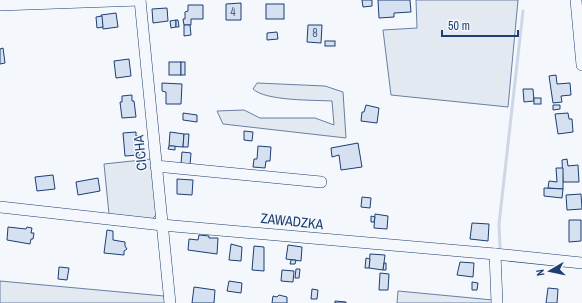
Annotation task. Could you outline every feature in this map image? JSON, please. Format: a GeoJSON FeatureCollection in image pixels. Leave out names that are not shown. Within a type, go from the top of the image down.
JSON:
{"type":"FeatureCollection","features":[{"type":"Feature","properties":{"kind":"street"},"geometry":{"type":"LineString","coordinates":[[0,5],[140,0]]}},
{"type":"Feature","properties":{"kind":"street","name":"CICHA"},"geometry":{"type":"LineString","coordinates":[[140,0],[170,303]]}},
{"type":"Feature","properties":{"kind":"street"},"geometry":{"type":"LineString","coordinates":[[576,0],[582,65]]}},
{"type":"Feature","properties":{"kind":"street"},"geometry":{"type":"LineString","coordinates":[[156,166],[321,182]]}},
{"type":"Feature","properties":{"kind":"street","name":"ZAWADZKA"},"geometry":{"type":"LineString","coordinates":[[0,207],[162,225],[496,254],[582,264]]}},
{"type":"Feature","properties":{"kind":"street"},"geometry":{"type":"LineString","coordinates":[[496,254],[497,303]]}},
{"type":"Feature","properties":{"kind":"shaded area"},"geometry":{"type":"Polygon","coordinates":[[[416,0],[518,0],[508,107],[391,95],[383,30],[417,28],[416,0]]]}},
{"type":"Feature","properties":{"kind":"shaded area"},"geometry":{"type":"Polygon","coordinates":[[[257,83],[325,86],[343,92],[346,138],[223,124],[217,111],[244,110],[260,118],[315,118],[334,125],[332,101],[290,99],[268,96],[253,89],[257,83]]]}},
{"type":"Feature","properties":{"kind":"shaded area"},"geometry":{"type":"Polygon","coordinates":[[[151,159],[157,214],[152,219],[109,214],[104,164],[151,159]]]}},
{"type":"Feature","properties":{"kind":"shaded area"},"geometry":{"type":"Polygon","coordinates":[[[0,281],[164,296],[165,303],[0,303],[0,281]]]}},
{"type":"Feature","properties":{"kind":"shaded area"},"geometry":{"type":"Polygon","coordinates":[[[398,291],[493,300],[493,303],[397,303],[398,291]]]}},
{"type":"Feature","properties":{"kind":"building"},"geometry":{"type":"Polygon","coordinates":[[[362,0],[372,0],[372,6],[363,7],[362,0]]]}},
{"type":"Feature","properties":{"kind":"building"},"geometry":{"type":"Polygon","coordinates":[[[378,0],[410,0],[411,12],[394,13],[394,17],[379,18],[378,0]]]}},
{"type":"Feature","properties":{"kind":"building"},"geometry":{"type":"Polygon","coordinates":[[[241,3],[241,20],[226,20],[226,4],[241,3]]]}},
{"type":"Feature","properties":{"kind":"building"},"geometry":{"type":"Polygon","coordinates":[[[266,4],[284,4],[284,19],[266,19],[266,4]]]}},
{"type":"Feature","properties":{"kind":"building"},"geometry":{"type":"Polygon","coordinates":[[[188,5],[203,5],[203,19],[191,19],[191,25],[184,25],[183,19],[185,19],[185,12],[188,11],[188,5]]]}},
{"type":"Feature","properties":{"kind":"building"},"geometry":{"type":"Polygon","coordinates":[[[167,8],[168,21],[153,23],[152,9],[167,8]]]}},
{"type":"Feature","properties":{"kind":"building"},"geometry":{"type":"Polygon","coordinates":[[[116,13],[118,27],[103,29],[101,15],[116,13]]]}},
{"type":"Feature","properties":{"kind":"building"},"geometry":{"type":"Polygon","coordinates":[[[102,16],[103,27],[97,28],[96,17],[102,16]]]}},
{"type":"Feature","properties":{"kind":"building"},"geometry":{"type":"Polygon","coordinates":[[[176,20],[176,27],[171,28],[170,21],[176,20]]]}},
{"type":"Feature","properties":{"kind":"building"},"geometry":{"type":"Polygon","coordinates":[[[176,20],[178,20],[179,27],[176,27],[176,20]]]}},
{"type":"Feature","properties":{"kind":"building"},"geometry":{"type":"Polygon","coordinates":[[[184,25],[190,25],[191,35],[184,36],[184,25]]]}},
{"type":"Feature","properties":{"kind":"building"},"geometry":{"type":"Polygon","coordinates":[[[308,25],[322,25],[321,43],[307,42],[308,25]]]}},
{"type":"Feature","properties":{"kind":"building"},"geometry":{"type":"Polygon","coordinates":[[[277,32],[278,39],[267,40],[267,33],[277,32]]]}},
{"type":"Feature","properties":{"kind":"building"},"geometry":{"type":"Polygon","coordinates":[[[325,41],[335,41],[335,46],[325,46],[325,41]]]}},
{"type":"Feature","properties":{"kind":"building"},"geometry":{"type":"Polygon","coordinates":[[[3,48],[5,63],[0,64],[0,49],[3,48]]]}},
{"type":"Feature","properties":{"kind":"building"},"geometry":{"type":"Polygon","coordinates":[[[129,59],[131,76],[116,78],[114,61],[129,59]]]}},
{"type":"Feature","properties":{"kind":"building"},"geometry":{"type":"Polygon","coordinates":[[[169,62],[181,62],[181,75],[169,75],[169,62]]]}},
{"type":"Feature","properties":{"kind":"building"},"geometry":{"type":"Polygon","coordinates":[[[181,62],[185,62],[185,75],[181,75],[181,62]]]}},
{"type":"Feature","properties":{"kind":"building"},"geometry":{"type":"Polygon","coordinates":[[[556,75],[557,84],[570,83],[571,95],[561,96],[562,102],[553,103],[549,76],[556,75]]]}},
{"type":"Feature","properties":{"kind":"building"},"geometry":{"type":"Polygon","coordinates":[[[162,83],[182,84],[181,104],[166,104],[166,92],[162,91],[162,83]]]}},
{"type":"Feature","properties":{"kind":"building"},"geometry":{"type":"Polygon","coordinates":[[[523,89],[533,89],[534,101],[524,102],[523,89]]]}},
{"type":"Feature","properties":{"kind":"building"},"geometry":{"type":"Polygon","coordinates":[[[132,95],[136,117],[122,118],[120,102],[122,102],[122,96],[132,95]]]}},
{"type":"Feature","properties":{"kind":"building"},"geometry":{"type":"Polygon","coordinates":[[[534,98],[541,98],[541,104],[534,104],[534,98]]]}},
{"type":"Feature","properties":{"kind":"building"},"geometry":{"type":"Polygon","coordinates":[[[366,105],[379,108],[377,123],[361,121],[362,112],[364,112],[366,105]]]}},
{"type":"Feature","properties":{"kind":"building"},"geometry":{"type":"Polygon","coordinates":[[[553,105],[560,105],[560,109],[553,110],[553,105]]]}},
{"type":"Feature","properties":{"kind":"building"},"geometry":{"type":"Polygon","coordinates":[[[183,113],[197,115],[197,122],[183,120],[183,113]]]}},
{"type":"Feature","properties":{"kind":"building"},"geometry":{"type":"Polygon","coordinates":[[[568,113],[569,119],[572,119],[573,132],[558,134],[555,114],[568,113]]]}},
{"type":"Feature","properties":{"kind":"building"},"geometry":{"type":"Polygon","coordinates":[[[244,131],[253,132],[252,141],[244,140],[244,131]]]}},
{"type":"Feature","properties":{"kind":"building"},"geometry":{"type":"Polygon","coordinates":[[[136,132],[136,136],[138,136],[140,155],[125,156],[123,133],[136,132]]]}},
{"type":"Feature","properties":{"kind":"building"},"geometry":{"type":"Polygon","coordinates":[[[170,132],[184,134],[183,147],[169,146],[170,132]]]}},
{"type":"Feature","properties":{"kind":"building"},"geometry":{"type":"Polygon","coordinates":[[[184,134],[189,134],[188,147],[183,147],[184,134]]]}},
{"type":"Feature","properties":{"kind":"building"},"geometry":{"type":"Polygon","coordinates":[[[358,143],[362,167],[341,170],[339,155],[332,157],[331,148],[358,143]]]}},
{"type":"Feature","properties":{"kind":"building"},"geometry":{"type":"Polygon","coordinates":[[[169,146],[175,146],[175,150],[168,149],[169,146]]]}},
{"type":"Feature","properties":{"kind":"building"},"geometry":{"type":"Polygon","coordinates":[[[258,146],[271,147],[270,161],[266,161],[265,168],[253,167],[254,159],[257,159],[258,146]]]}},
{"type":"Feature","properties":{"kind":"building"},"geometry":{"type":"Polygon","coordinates":[[[182,152],[191,153],[190,165],[181,164],[182,152]]]}},
{"type":"Feature","properties":{"kind":"building"},"geometry":{"type":"Polygon","coordinates":[[[567,159],[568,166],[578,165],[579,182],[563,182],[562,160],[567,159]]]}},
{"type":"Feature","properties":{"kind":"building"},"geometry":{"type":"Polygon","coordinates":[[[556,168],[563,168],[563,189],[548,188],[549,181],[557,182],[556,168]]]}},
{"type":"Feature","properties":{"kind":"building"},"geometry":{"type":"Polygon","coordinates":[[[53,175],[55,189],[37,191],[35,177],[53,175]]]}},
{"type":"Feature","properties":{"kind":"building"},"geometry":{"type":"Polygon","coordinates":[[[98,178],[100,191],[78,195],[76,182],[98,178]]]}},
{"type":"Feature","properties":{"kind":"building"},"geometry":{"type":"Polygon","coordinates":[[[177,179],[193,180],[192,195],[177,194],[177,179]]]}},
{"type":"Feature","properties":{"kind":"building"},"geometry":{"type":"Polygon","coordinates":[[[544,188],[563,189],[562,198],[544,196],[544,188]]]}},
{"type":"Feature","properties":{"kind":"building"},"geometry":{"type":"Polygon","coordinates":[[[581,194],[582,209],[567,210],[566,195],[581,194]]]}},
{"type":"Feature","properties":{"kind":"building"},"geometry":{"type":"Polygon","coordinates":[[[362,197],[371,198],[370,208],[361,207],[362,197]]]}},
{"type":"Feature","properties":{"kind":"building"},"geometry":{"type":"Polygon","coordinates":[[[375,214],[388,216],[387,229],[374,228],[375,214]]]}},
{"type":"Feature","properties":{"kind":"building"},"geometry":{"type":"Polygon","coordinates":[[[371,216],[375,217],[374,222],[371,222],[371,216]]]}},
{"type":"Feature","properties":{"kind":"building"},"geometry":{"type":"Polygon","coordinates":[[[569,220],[581,220],[581,241],[569,242],[569,220]]]}},
{"type":"Feature","properties":{"kind":"building"},"geometry":{"type":"Polygon","coordinates":[[[472,223],[489,224],[488,241],[470,239],[472,223]]]}},
{"type":"Feature","properties":{"kind":"building"},"geometry":{"type":"Polygon","coordinates":[[[8,227],[26,229],[27,227],[32,228],[31,233],[34,233],[30,244],[7,240],[8,227]]]}},
{"type":"Feature","properties":{"kind":"building"},"geometry":{"type":"Polygon","coordinates":[[[107,230],[113,231],[113,240],[125,242],[127,249],[124,251],[124,255],[104,253],[107,230]]]}},
{"type":"Feature","properties":{"kind":"building"},"geometry":{"type":"Polygon","coordinates":[[[199,235],[209,236],[209,238],[218,238],[217,254],[188,250],[189,239],[198,240],[199,235]]]}},
{"type":"Feature","properties":{"kind":"building"},"geometry":{"type":"Polygon","coordinates":[[[231,244],[242,247],[241,261],[229,260],[231,244]]]}},
{"type":"Feature","properties":{"kind":"building"},"geometry":{"type":"Polygon","coordinates":[[[288,245],[302,247],[301,261],[286,259],[288,245]]]}},
{"type":"Feature","properties":{"kind":"building"},"geometry":{"type":"Polygon","coordinates":[[[254,246],[264,247],[264,271],[252,270],[254,246]]]}},
{"type":"Feature","properties":{"kind":"building"},"geometry":{"type":"Polygon","coordinates":[[[370,254],[385,255],[383,270],[369,268],[370,254]]]}},
{"type":"Feature","properties":{"kind":"building"},"geometry":{"type":"Polygon","coordinates":[[[366,258],[370,259],[369,268],[365,268],[366,258]]]}},
{"type":"Feature","properties":{"kind":"building"},"geometry":{"type":"Polygon","coordinates":[[[291,260],[296,260],[295,264],[290,264],[291,260]]]}},
{"type":"Feature","properties":{"kind":"building"},"geometry":{"type":"Polygon","coordinates":[[[460,262],[474,263],[473,277],[457,275],[460,262]]]}},
{"type":"Feature","properties":{"kind":"building"},"geometry":{"type":"Polygon","coordinates":[[[384,263],[386,263],[386,270],[383,270],[384,263]]]}},
{"type":"Feature","properties":{"kind":"building"},"geometry":{"type":"Polygon","coordinates":[[[59,267],[69,268],[67,280],[58,279],[59,267]]]}},
{"type":"Feature","properties":{"kind":"building"},"geometry":{"type":"Polygon","coordinates":[[[296,269],[300,269],[299,278],[295,278],[296,269]]]}},
{"type":"Feature","properties":{"kind":"building"},"geometry":{"type":"Polygon","coordinates":[[[282,270],[294,271],[293,282],[281,281],[282,270]]]}},
{"type":"Feature","properties":{"kind":"building"},"geometry":{"type":"Polygon","coordinates":[[[380,273],[389,274],[388,290],[379,290],[380,273]]]}},
{"type":"Feature","properties":{"kind":"building"},"geometry":{"type":"Polygon","coordinates":[[[229,281],[242,283],[241,293],[227,291],[229,281]]]}},
{"type":"Feature","properties":{"kind":"building"},"geometry":{"type":"Polygon","coordinates":[[[472,282],[478,283],[477,290],[472,290],[472,282]]]}},
{"type":"Feature","properties":{"kind":"building"},"geometry":{"type":"Polygon","coordinates":[[[194,287],[215,290],[214,303],[192,303],[194,287]]]}},
{"type":"Feature","properties":{"kind":"building"},"geometry":{"type":"Polygon","coordinates":[[[548,288],[558,289],[557,303],[546,303],[548,288]]]}},
{"type":"Feature","properties":{"kind":"building"},"geometry":{"type":"Polygon","coordinates":[[[312,289],[318,290],[317,299],[311,299],[312,289]]]}},
{"type":"Feature","properties":{"kind":"building"},"geometry":{"type":"Polygon","coordinates":[[[279,295],[287,297],[287,303],[272,303],[273,296],[277,297],[279,295]]]}},
{"type":"Feature","properties":{"kind":"building"},"geometry":{"type":"Polygon","coordinates":[[[335,301],[346,302],[346,303],[335,303],[335,301]]]}},
{"type":"Feature","properties":{"kind":"waterway"},"geometry":{"type":"LineString","coordinates":[[500,247],[499,224],[523,11]]}}]}
